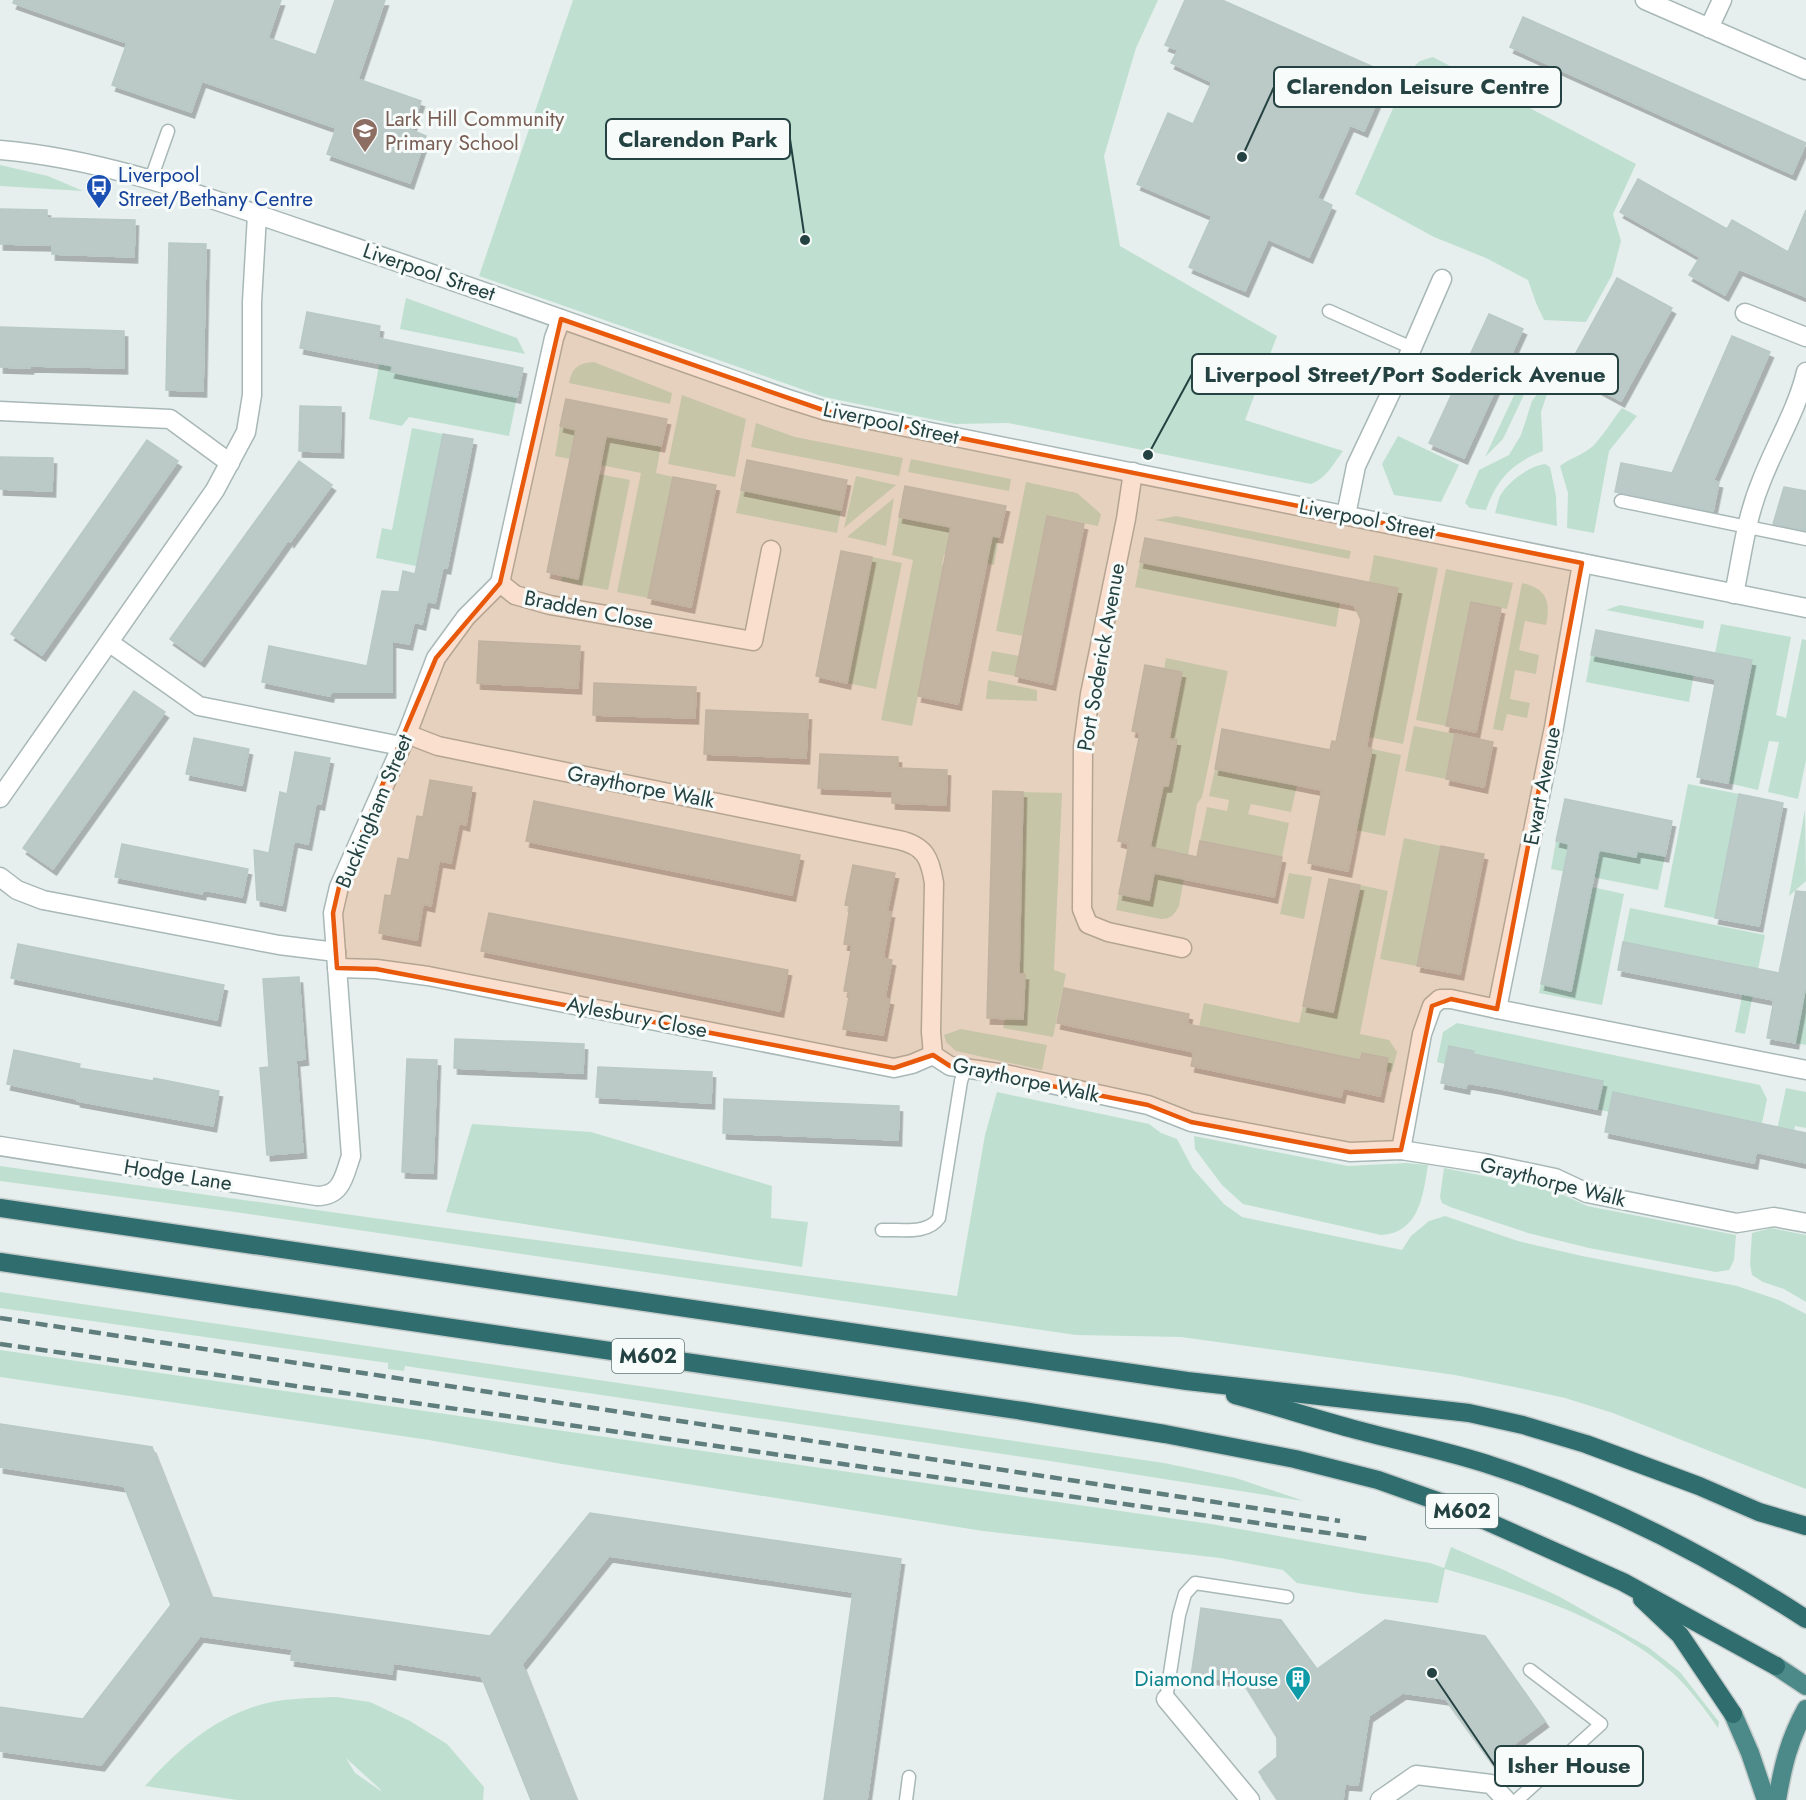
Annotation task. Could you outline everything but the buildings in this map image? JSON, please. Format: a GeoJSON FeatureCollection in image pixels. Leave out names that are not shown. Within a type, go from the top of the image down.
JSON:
{"type":"FeatureCollection","features":[{"type":"Feature","properties":{"kind":"highway","name":"M602"},"geometry":{"type":"LineString","coordinates":[[0,1208],[1187,1381],[1469,1413],[1523,1425],[1586,1444],[1699,1486],[1760,1512],[1806,1526]]}},
{"type":"Feature","properties":{"kind":"highway","name":"M602"},"geometry":{"type":"LineString","coordinates":[[0,1262],[1011,1409],[1165,1434],[1262,1453],[1378,1480],[1456,1508],[1623,1582],[1776,1666],[1806,1686]]}},
{"type":"Feature","properties":{"kind":"highway","name":"M602"},"geometry":{"type":"LineString","coordinates":[[1187,1381],[1358,1430],[1449,1452],[1539,1482],[1681,1545],[1732,1573],[1806,1619]]}},
{"type":"Feature","properties":{"kind":"highway","name":"M602"},"geometry":{"type":"LineString","coordinates":[[1623,1582],[1680,1635],[1733,1714],[1750,1753],[1766,1800]]}},
{"type":"Feature","properties":{"kind":"highway"},"geometry":{"type":"LineString","coordinates":[[1777,1800],[1793,1732],[1806,1709]]}},
{"type":"Feature","properties":{"kind":"street"},"geometry":{"type":"LineString","coordinates":[[1645,0],[1806,70]]}},
{"type":"Feature","properties":{"kind":"street"},"geometry":{"type":"LineString","coordinates":[[1709,28],[1722,0]]}},
{"type":"Feature","properties":{"kind":"street","name":"Liverpool Street"},"geometry":{"type":"LineString","coordinates":[[0,150],[36,153],[151,179],[475,287],[826,411],[1806,608]]}},
{"type":"Feature","properties":{"kind":"street"},"geometry":{"type":"LineString","coordinates":[[0,798],[110,643],[214,490],[246,432],[250,409],[252,302],[257,214]]}},
{"type":"Feature","properties":{"kind":"street"},"geometry":{"type":"LineString","coordinates":[[1346,515],[1356,466],[1442,279]]}},
{"type":"Feature","properties":{"kind":"street"},"geometry":{"type":"LineString","coordinates":[[1745,313],[1806,337]]}},
{"type":"Feature","properties":{"kind":"street","name":"Bradden Close"},"geometry":{"type":"LineString","coordinates":[[561,319],[554,338],[500,583],[514,595],[549,605],[753,641],[771,550]]}},
{"type":"Feature","properties":{"kind":"street"},"geometry":{"type":"LineString","coordinates":[[1734,594],[1748,526],[1760,484],[1802,389],[1806,372]]}},
{"type":"Feature","properties":{"kind":"street"},"geometry":{"type":"LineString","coordinates":[[0,411],[170,419],[230,463]]}},
{"type":"Feature","properties":{"kind":"street","name":"Port Soderick Avenue"},"geometry":{"type":"LineString","coordinates":[[1132,472],[1126,519],[1090,694],[1083,746],[1082,909],[1088,924],[1107,932],[1182,948]]}},
{"type":"Feature","properties":{"kind":"street","name":"Ewart Avenue"},"geometry":{"type":"LineString","coordinates":[[1497,1009],[1554,727],[1582,563]]}},
{"type":"Feature","properties":{"kind":"street","name":"Buckingham Street"},"geometry":{"type":"LineString","coordinates":[[345,1174],[351,1156],[333,913],[339,887],[404,740],[436,658],[466,616],[500,583]]}},
{"type":"Feature","properties":{"kind":"street","name":"Graythorpe Walk"},"geometry":{"type":"LineString","coordinates":[[110,643],[200,706],[432,745],[910,843],[927,856],[931,865],[934,883],[931,1032],[933,1055],[950,1066],[1005,1074],[1148,1105],[1191,1122],[1350,1152],[1401,1150],[1461,1159],[1555,1178],[1587,1193],[1737,1223],[1774,1217],[1806,1223]]}},
{"type":"Feature","properties":{"kind":"street","name":"Aylesbury Close"},"geometry":{"type":"LineString","coordinates":[[0,877],[17,890],[43,900],[279,945],[376,969],[428,976],[894,1068],[912,1064],[933,1055]]}},
{"type":"Feature","properties":{"kind":"street"},"geometry":{"type":"LineString","coordinates":[[1401,1150],[1422,1034],[1432,1006],[1440,999],[1451,999],[1806,1070]]}},
{"type":"Feature","properties":{"kind":"street","name":"Hodge Lane"},"geometry":{"type":"LineString","coordinates":[[0,1146],[317,1196],[324,1196],[340,1188],[345,1174]]}},
{"type":"Feature","properties":{"kind":"street"},"geometry":{"type":"LineString","coordinates":[[1166,1699],[1250,1800]]}},
{"type":"Feature","properties":{"kind":"street"},"geometry":{"type":"LineString","coordinates":[[1380,1800],[1416,1775],[1491,1784],[1506,1800]]}},
{"type":"Feature","properties":{"kind":"lane"},"geometry":{"type":"LineString","coordinates":[[151,179],[168,131]]}},
{"type":"Feature","properties":{"kind":"lane"},"geometry":{"type":"LineString","coordinates":[[1329,311],[1412,348]]}},
{"type":"Feature","properties":{"kind":"lane"},"geometry":{"type":"LineString","coordinates":[[1622,501],[1806,539]]}},
{"type":"Feature","properties":{"kind":"lane"},"geometry":{"type":"LineString","coordinates":[[882,1230],[926,1229],[939,1218],[961,1081],[965,1069]]}},
{"type":"Feature","properties":{"kind":"lane"},"geometry":{"type":"LineString","coordinates":[[1166,1699],[1179,1615],[1185,1594],[1195,1583],[1287,1597]]}},
{"type":"Feature","properties":{"kind":"lane"},"geometry":{"type":"LineString","coordinates":[[1517,1800],[1601,1724],[1530,1670]]}},
{"type":"Feature","properties":{"kind":"lane"},"geometry":{"type":"LineString","coordinates":[[906,1800],[909,1777]]}},
{"type":"Feature","properties":{"kind":"highlighted area"},"geometry":{"type":"Polygon","coordinates":[[[561,319],[826,411],[1582,563],[1497,1009],[1451,999],[1432,1006],[1401,1150],[1350,1152],[1191,1122],[1148,1105],[950,1066],[933,1055],[894,1068],[376,969],[337,968],[333,913],[339,887],[436,658],[500,583],[561,319]]]}},
{"type":"Feature","properties":{"kind":"green space"},"geometry":{"type":"Polygon","coordinates":[[[573,0],[1158,0],[1136,48],[1104,156],[1120,246],[1277,336],[1245,420],[1343,451],[1326,474],[1311,484],[1008,423],[955,424],[824,397],[479,276],[573,0]]]}},
{"type":"Feature","properties":{"kind":"green space"},"geometry":{"type":"Polygon","coordinates":[[[1433,57],[1636,164],[1613,214],[1621,241],[1612,275],[1586,322],[1544,320],[1528,280],[1486,258],[1434,237],[1355,194],[1410,70],[1420,61],[1433,57]]]}},
{"type":"Feature","properties":{"kind":"green space"},"geometry":{"type":"Polygon","coordinates":[[[0,165],[48,176],[83,191],[0,186],[0,165]]]}},
{"type":"Feature","properties":{"kind":"green space"},"geometry":{"type":"Polygon","coordinates":[[[406,298],[517,338],[525,354],[400,329],[406,298]]]}},
{"type":"Feature","properties":{"kind":"green space"},"geometry":{"type":"Polygon","coordinates":[[[381,355],[394,357],[391,371],[517,397],[509,436],[409,417],[402,426],[369,419],[381,355]]]}},
{"type":"Feature","properties":{"kind":"green space"},"geometry":{"type":"Polygon","coordinates":[[[594,362],[672,393],[670,404],[569,383],[577,367],[594,362]]]}},
{"type":"Feature","properties":{"kind":"green space"},"geometry":{"type":"Polygon","coordinates":[[[1524,374],[1532,378],[1503,439],[1485,457],[1524,374]]]}},
{"type":"Feature","properties":{"kind":"green space"},"geometry":{"type":"Polygon","coordinates":[[[1544,385],[1549,388],[1541,412],[1543,451],[1523,461],[1507,473],[1495,489],[1486,510],[1470,508],[1465,503],[1479,470],[1509,455],[1521,435],[1532,401],[1544,385]]]}},
{"type":"Feature","properties":{"kind":"green space"},"geometry":{"type":"Polygon","coordinates":[[[682,395],[746,419],[735,477],[668,464],[682,395]]]}},
{"type":"Feature","properties":{"kind":"green space"},"geometry":{"type":"Polygon","coordinates":[[[1622,408],[1637,416],[1609,451],[1594,533],[1567,528],[1568,493],[1560,466],[1593,446],[1622,408]]]}},
{"type":"Feature","properties":{"kind":"green space"},"geometry":{"type":"Polygon","coordinates":[[[756,423],[795,437],[903,458],[899,476],[751,447],[756,423]]]}},
{"type":"Feature","properties":{"kind":"green space"},"geometry":{"type":"Polygon","coordinates":[[[560,426],[661,446],[656,473],[673,477],[648,598],[617,592],[641,473],[555,456],[560,426]]]}},
{"type":"Feature","properties":{"kind":"green space"},"geometry":{"type":"Polygon","coordinates":[[[412,428],[443,434],[418,562],[431,569],[376,558],[382,528],[392,530],[412,428]]]}},
{"type":"Feature","properties":{"kind":"green space"},"geometry":{"type":"Polygon","coordinates":[[[1398,436],[1459,465],[1441,502],[1394,495],[1382,464],[1398,436]]]}},
{"type":"Feature","properties":{"kind":"green space"},"geometry":{"type":"Polygon","coordinates":[[[911,459],[1011,479],[1009,491],[908,472],[911,459]]]}},
{"type":"Feature","properties":{"kind":"green space"},"geometry":{"type":"Polygon","coordinates":[[[1545,464],[1550,467],[1556,496],[1557,526],[1495,513],[1500,496],[1515,479],[1545,464]]]}},
{"type":"Feature","properties":{"kind":"green space"},"geometry":{"type":"Polygon","coordinates":[[[599,474],[630,480],[608,590],[561,581],[562,576],[578,578],[599,474]]]}},
{"type":"Feature","properties":{"kind":"green space"},"geometry":{"type":"Polygon","coordinates":[[[856,476],[896,485],[844,528],[856,476]]]}},
{"type":"Feature","properties":{"kind":"green space"},"geometry":{"type":"Polygon","coordinates":[[[1026,482],[1077,493],[1101,514],[1098,526],[1047,516],[1023,636],[996,631],[1026,482]]]}},
{"type":"Feature","properties":{"kind":"green space"},"geometry":{"type":"Polygon","coordinates":[[[741,490],[841,510],[837,533],[736,513],[741,490]]]}},
{"type":"Feature","properties":{"kind":"green space"},"geometry":{"type":"Polygon","coordinates":[[[894,498],[886,546],[847,537],[894,498]]]}},
{"type":"Feature","properties":{"kind":"green space"},"geometry":{"type":"Polygon","coordinates":[[[1176,516],[1351,551],[1349,559],[1155,520],[1176,516]]]}},
{"type":"Feature","properties":{"kind":"green space"},"geometry":{"type":"Polygon","coordinates":[[[899,517],[999,537],[994,565],[944,555],[942,564],[944,565],[912,726],[881,720],[913,560],[892,555],[899,517]]]}},
{"type":"Feature","properties":{"kind":"green space"},"geometry":{"type":"Polygon","coordinates":[[[1374,555],[1438,568],[1403,744],[1369,737],[1398,588],[1369,582],[1374,555]]]}},
{"type":"Feature","properties":{"kind":"green space"},"geometry":{"type":"Polygon","coordinates":[[[872,557],[902,563],[876,689],[847,683],[872,557]]]}},
{"type":"Feature","properties":{"kind":"green space"},"geometry":{"type":"Polygon","coordinates":[[[1140,562],[1340,602],[1336,627],[1135,587],[1140,562]]]}},
{"type":"Feature","properties":{"kind":"green space"},"geometry":{"type":"Polygon","coordinates":[[[1446,569],[1513,583],[1507,609],[1471,602],[1446,726],[1416,720],[1446,569]]]}},
{"type":"Feature","properties":{"kind":"green space"},"geometry":{"type":"Polygon","coordinates":[[[1522,583],[1537,588],[1545,597],[1548,609],[1546,625],[1525,621],[1519,650],[1539,655],[1536,674],[1515,670],[1510,699],[1530,703],[1527,718],[1507,714],[1503,731],[1493,729],[1522,583]]]}},
{"type":"Feature","properties":{"kind":"green space"},"geometry":{"type":"Polygon","coordinates":[[[1620,605],[1704,621],[1703,629],[1606,610],[1620,605]]]}},
{"type":"Feature","properties":{"kind":"green space"},"geometry":{"type":"Polygon","coordinates":[[[1721,624],[1791,637],[1776,715],[1786,718],[1802,639],[1806,640],[1806,760],[1798,799],[1768,792],[1779,742],[1769,741],[1758,790],[1728,783],[1752,661],[1715,653],[1721,624]]]}},
{"type":"Feature","properties":{"kind":"green space"},"geometry":{"type":"Polygon","coordinates":[[[992,651],[1019,656],[1015,676],[988,671],[992,651]]]}},
{"type":"Feature","properties":{"kind":"green space"},"geometry":{"type":"Polygon","coordinates":[[[1591,655],[1694,674],[1689,702],[1586,682],[1591,655]]]}},
{"type":"Feature","properties":{"kind":"green space"},"geometry":{"type":"Polygon","coordinates":[[[1166,658],[1228,671],[1202,797],[1197,804],[1179,906],[1172,916],[1161,919],[1116,910],[1119,894],[1149,900],[1150,847],[1161,797],[1149,783],[1168,786],[1177,741],[1169,739],[1164,669],[1166,658]]]}},
{"type":"Feature","properties":{"kind":"green space"},"geometry":{"type":"Polygon","coordinates":[[[988,680],[1037,690],[1037,701],[986,699],[988,680]]]}},
{"type":"Feature","properties":{"kind":"green space"},"geometry":{"type":"Polygon","coordinates":[[[1414,726],[1455,734],[1446,779],[1405,771],[1414,726]]]}},
{"type":"Feature","properties":{"kind":"green space"},"geometry":{"type":"Polygon","coordinates":[[[1372,749],[1401,755],[1385,836],[1356,830],[1372,749]]]}},
{"type":"Feature","properties":{"kind":"green space"},"geometry":{"type":"Polygon","coordinates":[[[1215,769],[1297,785],[1291,812],[1251,804],[1248,814],[1289,823],[1282,857],[1200,841],[1207,807],[1227,811],[1229,800],[1209,796],[1215,769]]]}},
{"type":"Feature","properties":{"kind":"green space"},"geometry":{"type":"Polygon","coordinates":[[[1688,784],[1739,794],[1715,918],[1664,907],[1688,784]]]}},
{"type":"Feature","properties":{"kind":"green space"},"geometry":{"type":"Polygon","coordinates":[[[1023,792],[1062,793],[1054,970],[1066,974],[1053,1037],[1003,1028],[1005,1018],[1024,1018],[1025,975],[1004,974],[1019,969],[1023,792]]]}},
{"type":"Feature","properties":{"kind":"green space"},"geometry":{"type":"Polygon","coordinates":[[[1805,810],[1806,881],[1789,896],[1805,810]]]}},
{"type":"Feature","properties":{"kind":"green space"},"geometry":{"type":"Polygon","coordinates":[[[1641,833],[1642,851],[1665,856],[1658,890],[1551,869],[1556,841],[1636,857],[1641,833]]]}},
{"type":"Feature","properties":{"kind":"green space"},"geometry":{"type":"Polygon","coordinates":[[[1404,838],[1441,846],[1417,966],[1380,959],[1404,838]]]}},
{"type":"Feature","properties":{"kind":"green space"},"geometry":{"type":"Polygon","coordinates":[[[1289,873],[1312,877],[1304,919],[1280,914],[1289,873]]]}},
{"type":"Feature","properties":{"kind":"green space"},"geometry":{"type":"Polygon","coordinates":[[[1360,885],[1388,891],[1360,1034],[1389,1040],[1397,1052],[1392,1072],[1386,1071],[1387,1058],[1362,1053],[1358,1072],[1349,1058],[1199,1027],[1204,1003],[1299,1023],[1303,1006],[1333,1012],[1360,885]]]}},
{"type":"Feature","properties":{"kind":"green space"},"geometry":{"type":"Polygon","coordinates":[[[1592,887],[1624,894],[1602,1005],[1539,993],[1541,984],[1571,990],[1592,887]]]}},
{"type":"Feature","properties":{"kind":"green space"},"geometry":{"type":"Polygon","coordinates":[[[1630,908],[1765,935],[1745,1034],[1735,1032],[1748,966],[1623,942],[1630,908]]]}},
{"type":"Feature","properties":{"kind":"green space"},"geometry":{"type":"Polygon","coordinates":[[[1806,985],[1806,1045],[1795,1043],[1806,985]]]}},
{"type":"Feature","properties":{"kind":"green space"},"geometry":{"type":"Polygon","coordinates":[[[1457,1023],[1760,1085],[1767,1099],[1762,1123],[1613,1092],[1609,1112],[1597,1109],[1603,1081],[1470,1069],[1474,1051],[1449,1046],[1445,1064],[1437,1062],[1443,1032],[1457,1023]]]}},
{"type":"Feature","properties":{"kind":"green space"},"geometry":{"type":"Polygon","coordinates":[[[961,1029],[1047,1045],[1042,1070],[956,1051],[946,1042],[944,1035],[961,1029]]]}},
{"type":"Feature","properties":{"kind":"green space"},"geometry":{"type":"Polygon","coordinates":[[[1786,1088],[1806,1092],[1806,1128],[1795,1126],[1792,1143],[1775,1139],[1786,1088]]]}},
{"type":"Feature","properties":{"kind":"green space"},"geometry":{"type":"Polygon","coordinates":[[[997,1092],[1149,1124],[1161,1133],[1177,1139],[1193,1169],[1224,1204],[1242,1217],[1402,1250],[1411,1236],[1429,1221],[1445,1216],[1518,1241],[1582,1256],[1737,1286],[1779,1300],[1806,1314],[1806,1489],[1613,1413],[1565,1398],[1455,1375],[1181,1337],[1076,1335],[235,1212],[0,1181],[0,1166],[957,1296],[985,1135],[997,1092]]]}},
{"type":"Feature","properties":{"kind":"green space"},"geometry":{"type":"Polygon","coordinates":[[[472,1124],[591,1132],[772,1186],[771,1218],[808,1222],[802,1267],[446,1212],[472,1124]]]}},
{"type":"Feature","properties":{"kind":"green space"},"geometry":{"type":"Polygon","coordinates":[[[1194,1136],[1348,1166],[1406,1163],[1428,1165],[1424,1189],[1417,1211],[1404,1228],[1394,1233],[1381,1235],[1243,1204],[1222,1185],[1195,1149],[1194,1136]]]}},
{"type":"Feature","properties":{"kind":"green space"},"geometry":{"type":"Polygon","coordinates":[[[1444,1168],[1553,1190],[1587,1206],[1736,1235],[1734,1260],[1729,1270],[1716,1272],[1589,1248],[1528,1233],[1442,1203],[1440,1197],[1444,1168]]]}},
{"type":"Feature","properties":{"kind":"green space"},"geometry":{"type":"Polygon","coordinates":[[[1771,1228],[1806,1235],[1806,1302],[1752,1275],[1750,1264],[1752,1233],[1771,1228]]]}},
{"type":"Feature","properties":{"kind":"green space"},"geometry":{"type":"Polygon","coordinates":[[[0,1292],[1164,1463],[1236,1478],[1304,1501],[1050,1461],[405,1366],[404,1371],[388,1369],[388,1363],[0,1308],[0,1292]]]}},
{"type":"Feature","properties":{"kind":"green space"},"geometry":{"type":"Polygon","coordinates":[[[0,1350],[1211,1524],[1430,1563],[1444,1568],[1451,1547],[1560,1597],[1648,1647],[1680,1672],[1719,1722],[1718,1728],[1698,1700],[1675,1675],[1652,1656],[1625,1639],[1597,1623],[1566,1610],[1504,1587],[1445,1569],[1438,1603],[1364,1594],[1297,1583],[1283,1570],[1220,1558],[983,1531],[562,1464],[429,1440],[0,1377],[0,1350]]]}},
{"type":"Feature","properties":{"kind":"green space"},"geometry":{"type":"Polygon","coordinates":[[[336,1697],[370,1702],[410,1721],[447,1744],[484,1787],[483,1800],[237,1800],[145,1786],[185,1747],[231,1716],[275,1701],[336,1697]],[[346,1758],[355,1773],[381,1790],[346,1758]]]}},
{"type":"Feature","properties":{"kind":"railway"},"geometry":{"type":"LineString","coordinates":[[0,1318],[1340,1521]]}},
{"type":"Feature","properties":{"kind":"railway"},"geometry":{"type":"LineString","coordinates":[[0,1344],[1370,1539]]}},
{"type":"Feature","properties":{"kind":"place","name":"Lark Hill Community Primary School"},"geometry":{"type":"Point","coordinates":[365,154]}},
{"type":"Feature","properties":{"kind":"place","name":"Clarendon Leisure Centre"},"geometry":{"type":"Point","coordinates":[1242,157]}},
{"type":"Feature","properties":{"kind":"place","name":"Liverpool Street/Bethany Centre"},"geometry":{"type":"Point","coordinates":[99,210]}},
{"type":"Feature","properties":{"kind":"place","name":"Clarendon Park"},"geometry":{"type":"Point","coordinates":[805,240]}},
{"type":"Feature","properties":{"kind":"place","name":"Liverpool Street/Port Soderick Avenue"},"geometry":{"type":"Point","coordinates":[1148,455]}},
{"type":"Feature","properties":{"kind":"place","name":"Isher House"},"geometry":{"type":"Point","coordinates":[1432,1673]}},
{"type":"Feature","properties":{"kind":"place","name":"Diamond House"},"geometry":{"type":"Point","coordinates":[1298,1702]}}]}
